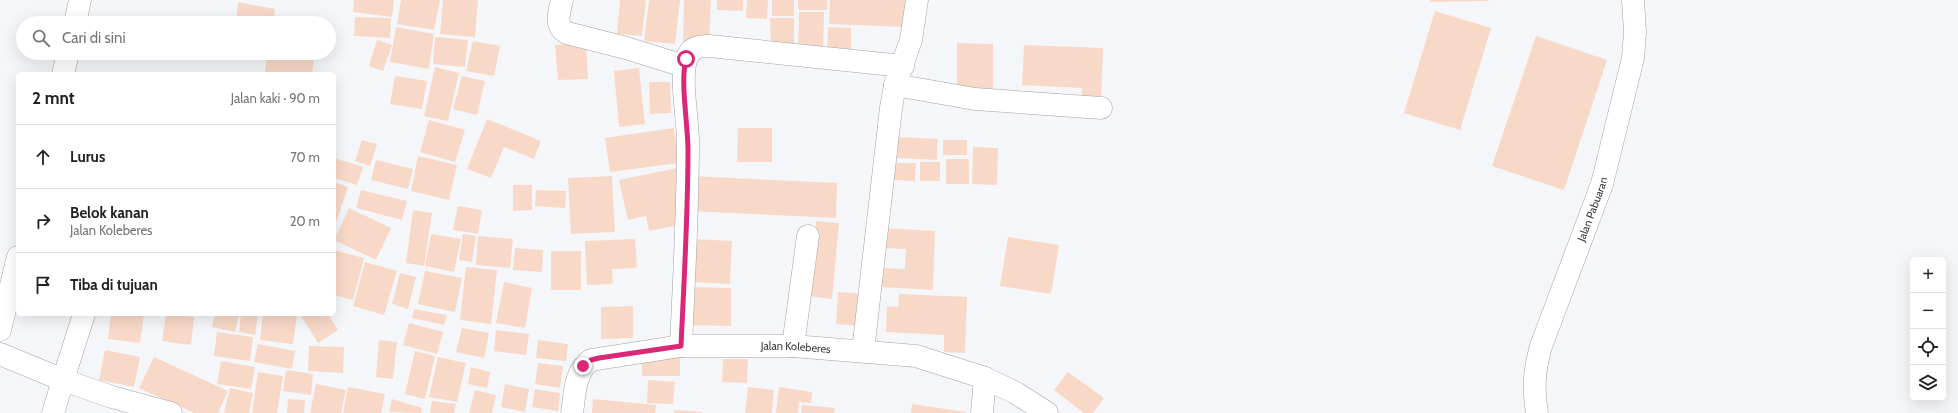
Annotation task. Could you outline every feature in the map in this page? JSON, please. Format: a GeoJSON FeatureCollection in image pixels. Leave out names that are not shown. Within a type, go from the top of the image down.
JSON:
{"type":"FeatureCollection","features":[{"type":"Feature","properties":{"kind":"street"},"geometry":{"type":"LineString","coordinates":[[77,16],[80,0]]}},
{"type":"Feature","properties":{"kind":"street"},"geometry":{"type":"LineString","coordinates":[[562,0],[558,25],[561,30],[684,66]]}},
{"type":"Feature","properties":{"kind":"street"},"geometry":{"type":"LineString","coordinates":[[863,350],[899,75],[912,40],[917,0]]}},
{"type":"Feature","properties":{"kind":"street","name":"Jalan Pabuaran"},"geometry":{"type":"LineString","coordinates":[[1537,413],[1533,389],[1535,370],[1541,346],[1602,184],[1633,58],[1635,32],[1634,0]]}},
{"type":"Feature","properties":{"kind":"street"},"geometry":{"type":"LineString","coordinates":[[681,346],[688,178],[688,126],[684,66],[688,53],[693,48],[699,46],[899,75],[975,99],[1101,108]]}},
{"type":"Feature","properties":{"kind":"street"},"geometry":{"type":"LineString","coordinates":[[63,72],[66,60]]}},
{"type":"Feature","properties":{"kind":"street"},"geometry":{"type":"LineString","coordinates":[[793,346],[808,236]]}},
{"type":"Feature","properties":{"kind":"street"},"geometry":{"type":"LineString","coordinates":[[0,330],[11,265]]}},
{"type":"Feature","properties":{"kind":"street"},"geometry":{"type":"LineString","coordinates":[[53,413],[83,316]]}},
{"type":"Feature","properties":{"kind":"street","name":"Jalan Koleberes"},"geometry":{"type":"LineString","coordinates":[[572,413],[578,374],[583,366],[591,360],[681,346],[793,346],[863,350],[916,356],[986,378],[1016,393],[1047,413]]}},
{"type":"Feature","properties":{"kind":"street"},"geometry":{"type":"LineString","coordinates":[[0,354],[63,380],[112,397],[171,413]]}},
{"type":"Feature","properties":{"kind":"street"},"geometry":{"type":"LineString","coordinates":[[982,413],[986,378]]}},
{"type":"Feature","properties":{"kind":"building"},"geometry":{"type":"Polygon","coordinates":[[[354,0],[394,0],[392,17],[353,12],[354,0]]]}},
{"type":"Feature","properties":{"kind":"building"},"geometry":{"type":"Polygon","coordinates":[[[401,0],[440,0],[434,30],[397,24],[401,0]]]}},
{"type":"Feature","properties":{"kind":"building"},"geometry":{"type":"Polygon","coordinates":[[[443,0],[478,0],[475,37],[440,34],[443,0]]]}},
{"type":"Feature","properties":{"kind":"building"},"geometry":{"type":"Polygon","coordinates":[[[620,0],[646,0],[642,36],[617,34],[620,0]]]}},
{"type":"Feature","properties":{"kind":"building"},"geometry":{"type":"Polygon","coordinates":[[[649,0],[680,0],[675,44],[644,41],[649,0]]]}},
{"type":"Feature","properties":{"kind":"building"},"geometry":{"type":"Polygon","coordinates":[[[684,0],[711,0],[709,43],[683,42],[684,0]]]}},
{"type":"Feature","properties":{"kind":"building"},"geometry":{"type":"Polygon","coordinates":[[[717,0],[743,0],[743,11],[717,10],[717,0]]]}},
{"type":"Feature","properties":{"kind":"building"},"geometry":{"type":"Polygon","coordinates":[[[747,0],[768,0],[767,19],[746,18],[747,0]]]}},
{"type":"Feature","properties":{"kind":"building"},"geometry":{"type":"Polygon","coordinates":[[[772,0],[794,0],[794,16],[772,16],[772,0]]]}},
{"type":"Feature","properties":{"kind":"building"},"geometry":{"type":"Polygon","coordinates":[[[798,0],[827,0],[827,10],[798,10],[798,0]]]}},
{"type":"Feature","properties":{"kind":"building"},"geometry":{"type":"Polygon","coordinates":[[[830,0],[906,0],[905,27],[829,24],[830,0]]]}},
{"type":"Feature","properties":{"kind":"building"},"geometry":{"type":"Polygon","coordinates":[[[1430,0],[1489,0],[1489,1],[1430,2],[1430,0]]]}},
{"type":"Feature","properties":{"kind":"building"},"geometry":{"type":"Polygon","coordinates":[[[238,2],[275,9],[274,16],[237,16],[238,2]]]}},
{"type":"Feature","properties":{"kind":"building"},"geometry":{"type":"Polygon","coordinates":[[[1435,11],[1491,28],[1460,130],[1404,113],[1435,11]]]}},
{"type":"Feature","properties":{"kind":"building"},"geometry":{"type":"Polygon","coordinates":[[[799,12],[824,12],[823,53],[798,52],[799,12]]]}},
{"type":"Feature","properties":{"kind":"building"},"geometry":{"type":"Polygon","coordinates":[[[355,17],[391,18],[390,38],[354,36],[355,17]]]}},
{"type":"Feature","properties":{"kind":"building"},"geometry":{"type":"Polygon","coordinates":[[[770,18],[794,18],[794,45],[771,45],[770,18]]]}},
{"type":"Feature","properties":{"kind":"building"},"geometry":{"type":"Polygon","coordinates":[[[396,27],[434,34],[429,69],[390,62],[396,27]]]}},
{"type":"Feature","properties":{"kind":"building"},"geometry":{"type":"Polygon","coordinates":[[[828,27],[851,28],[851,58],[827,57],[828,27]]]}},
{"type":"Feature","properties":{"kind":"building"},"geometry":{"type":"Polygon","coordinates":[[[1536,36],[1607,60],[1564,190],[1492,166],[1536,36]]]}},
{"type":"Feature","properties":{"kind":"building"},"geometry":{"type":"Polygon","coordinates":[[[435,37],[468,40],[465,67],[433,64],[435,37]]]}},
{"type":"Feature","properties":{"kind":"building"},"geometry":{"type":"Polygon","coordinates":[[[377,40],[392,45],[383,71],[369,66],[377,40]]]}},
{"type":"Feature","properties":{"kind":"building"},"geometry":{"type":"Polygon","coordinates":[[[473,41],[500,46],[494,76],[466,71],[473,41]]]}},
{"type":"Feature","properties":{"kind":"building"},"geometry":{"type":"Polygon","coordinates":[[[586,43],[588,79],[558,80],[555,45],[586,43]]]}},
{"type":"Feature","properties":{"kind":"building"},"geometry":{"type":"Polygon","coordinates":[[[957,43],[993,44],[993,90],[957,89],[957,43]]]}},
{"type":"Feature","properties":{"kind":"building"},"geometry":{"type":"Polygon","coordinates":[[[1024,45],[1103,48],[1101,104],[1082,103],[1082,88],[1022,85],[1024,45]]]}},
{"type":"Feature","properties":{"kind":"building"},"geometry":{"type":"Polygon","coordinates":[[[266,60],[314,60],[312,72],[265,72],[266,60]]]}},
{"type":"Feature","properties":{"kind":"building"},"geometry":{"type":"Polygon","coordinates":[[[435,67],[459,73],[448,121],[424,116],[435,67]]]}},
{"type":"Feature","properties":{"kind":"building"},"geometry":{"type":"Polygon","coordinates":[[[639,68],[645,124],[619,127],[614,71],[639,68]]]}},
{"type":"Feature","properties":{"kind":"building"},"geometry":{"type":"Polygon","coordinates":[[[395,76],[427,81],[422,109],[390,104],[395,76]]]}},
{"type":"Feature","properties":{"kind":"building"},"geometry":{"type":"Polygon","coordinates":[[[462,76],[485,81],[477,115],[453,109],[462,76]]]}},
{"type":"Feature","properties":{"kind":"building"},"geometry":{"type":"Polygon","coordinates":[[[649,82],[670,82],[671,113],[650,114],[649,82]]]}},
{"type":"Feature","properties":{"kind":"building"},"geometry":{"type":"Polygon","coordinates":[[[487,119],[541,141],[534,159],[504,147],[491,178],[467,169],[487,119]]]}},
{"type":"Feature","properties":{"kind":"building"},"geometry":{"type":"Polygon","coordinates":[[[429,120],[465,130],[455,162],[420,152],[429,120]]]}},
{"type":"Feature","properties":{"kind":"building"},"geometry":{"type":"Polygon","coordinates":[[[674,128],[679,163],[610,172],[605,138],[674,128]]]}},
{"type":"Feature","properties":{"kind":"building"},"geometry":{"type":"Polygon","coordinates":[[[738,128],[772,128],[772,162],[737,162],[738,128]]]}},
{"type":"Feature","properties":{"kind":"building"},"geometry":{"type":"Polygon","coordinates":[[[898,137],[938,139],[937,160],[897,158],[898,137]]]}},
{"type":"Feature","properties":{"kind":"building"},"geometry":{"type":"Polygon","coordinates":[[[362,140],[377,144],[370,166],[355,161],[362,140]]]}},
{"type":"Feature","properties":{"kind":"building"},"geometry":{"type":"Polygon","coordinates":[[[943,140],[967,140],[967,155],[943,155],[943,140]]]}},
{"type":"Feature","properties":{"kind":"building"},"geometry":{"type":"Polygon","coordinates":[[[973,147],[998,148],[997,185],[972,184],[973,147]]]}},
{"type":"Feature","properties":{"kind":"building"},"geometry":{"type":"Polygon","coordinates":[[[418,156],[457,165],[449,200],[411,191],[418,156]]]}},
{"type":"Feature","properties":{"kind":"building"},"geometry":{"type":"Polygon","coordinates":[[[336,159],[363,167],[357,185],[336,179],[336,159]]]}},
{"type":"Feature","properties":{"kind":"building"},"geometry":{"type":"Polygon","coordinates":[[[946,159],[969,159],[969,184],[946,184],[946,159]]]}},
{"type":"Feature","properties":{"kind":"building"},"geometry":{"type":"Polygon","coordinates":[[[376,160],[413,169],[408,189],[371,180],[376,160]]]}},
{"type":"Feature","properties":{"kind":"building"},"geometry":{"type":"Polygon","coordinates":[[[920,162],[940,162],[940,181],[920,181],[920,162]]]}},
{"type":"Feature","properties":{"kind":"building"},"geometry":{"type":"Polygon","coordinates":[[[894,163],[916,163],[915,181],[894,180],[894,163]]]}},
{"type":"Feature","properties":{"kind":"building"},"geometry":{"type":"Polygon","coordinates":[[[677,168],[685,206],[676,207],[679,225],[649,231],[646,216],[628,220],[619,180],[677,168]]]}},
{"type":"Feature","properties":{"kind":"building"},"geometry":{"type":"Polygon","coordinates":[[[612,176],[615,232],[571,234],[568,178],[612,176]]]}},
{"type":"Feature","properties":{"kind":"building"},"geometry":{"type":"Polygon","coordinates":[[[690,176],[837,183],[836,218],[689,211],[690,176]]]}},
{"type":"Feature","properties":{"kind":"building"},"geometry":{"type":"Polygon","coordinates":[[[336,183],[348,187],[336,222],[336,183]]]}},
{"type":"Feature","properties":{"kind":"building"},"geometry":{"type":"Polygon","coordinates":[[[513,185],[532,185],[532,210],[513,211],[513,185]]]}},
{"type":"Feature","properties":{"kind":"building"},"geometry":{"type":"Polygon","coordinates":[[[361,190],[407,201],[402,220],[356,208],[361,190]]]}},
{"type":"Feature","properties":{"kind":"building"},"geometry":{"type":"Polygon","coordinates":[[[536,190],[566,191],[565,208],[535,206],[536,190]]]}},
{"type":"Feature","properties":{"kind":"building"},"geometry":{"type":"Polygon","coordinates":[[[458,206],[482,210],[478,234],[453,230],[458,206]]]}},
{"type":"Feature","properties":{"kind":"building"},"geometry":{"type":"Polygon","coordinates":[[[349,208],[391,228],[376,260],[336,241],[336,236],[349,208]]]}},
{"type":"Feature","properties":{"kind":"building"},"geometry":{"type":"Polygon","coordinates":[[[413,210],[432,213],[424,266],[406,263],[413,210]]]}},
{"type":"Feature","properties":{"kind":"building"},"geometry":{"type":"Polygon","coordinates":[[[816,221],[839,223],[832,299],[809,296],[816,221]]]}},
{"type":"Feature","properties":{"kind":"building"},"geometry":{"type":"Polygon","coordinates":[[[881,228],[935,231],[933,290],[881,287],[882,268],[905,269],[906,249],[880,248],[881,228]]]}},
{"type":"Feature","properties":{"kind":"building"},"geometry":{"type":"Polygon","coordinates":[[[431,234],[461,239],[454,272],[425,266],[431,234]]]}},
{"type":"Feature","properties":{"kind":"building"},"geometry":{"type":"Polygon","coordinates":[[[463,234],[476,236],[472,262],[459,260],[463,234]]]}},
{"type":"Feature","properties":{"kind":"building"},"geometry":{"type":"Polygon","coordinates":[[[478,236],[513,239],[510,268],[476,265],[478,236]]]}},
{"type":"Feature","properties":{"kind":"building"},"geometry":{"type":"Polygon","coordinates":[[[1008,237],[1059,245],[1051,294],[1000,286],[1008,237]]]}},
{"type":"Feature","properties":{"kind":"building"},"geometry":{"type":"Polygon","coordinates":[[[635,239],[637,268],[612,269],[613,284],[587,285],[585,241],[635,239]]]}},
{"type":"Feature","properties":{"kind":"building"},"geometry":{"type":"Polygon","coordinates":[[[693,239],[732,241],[730,284],[691,282],[693,239]]]}},
{"type":"Feature","properties":{"kind":"building"},"geometry":{"type":"Polygon","coordinates":[[[515,248],[543,250],[542,272],[513,270],[515,248]]]}},
{"type":"Feature","properties":{"kind":"building"},"geometry":{"type":"Polygon","coordinates":[[[336,251],[364,258],[353,300],[336,296],[336,251]]]}},
{"type":"Feature","properties":{"kind":"building"},"geometry":{"type":"Polygon","coordinates":[[[551,251],[581,251],[581,290],[551,290],[551,251]]]}},
{"type":"Feature","properties":{"kind":"building"},"geometry":{"type":"Polygon","coordinates":[[[365,262],[397,271],[384,315],[353,306],[365,262]]]}},
{"type":"Feature","properties":{"kind":"building"},"geometry":{"type":"Polygon","coordinates":[[[466,267],[497,270],[491,324],[460,320],[466,267]]]}},
{"type":"Feature","properties":{"kind":"building"},"geometry":{"type":"Polygon","coordinates":[[[425,271],[462,278],[455,312],[418,304],[425,271]]]}},
{"type":"Feature","properties":{"kind":"building"},"geometry":{"type":"Polygon","coordinates":[[[400,273],[416,277],[408,309],[392,304],[400,273]]]}},
{"type":"Feature","properties":{"kind":"building"},"geometry":{"type":"Polygon","coordinates":[[[504,282],[532,288],[525,328],[496,323],[504,282]]]}},
{"type":"Feature","properties":{"kind":"building"},"geometry":{"type":"Polygon","coordinates":[[[688,287],[731,288],[731,326],[687,325],[688,287]]]}},
{"type":"Feature","properties":{"kind":"building"},"geometry":{"type":"Polygon","coordinates":[[[838,292],[864,294],[862,326],[836,324],[838,292]]]}},
{"type":"Feature","properties":{"kind":"building"},"geometry":{"type":"Polygon","coordinates":[[[899,294],[967,297],[965,353],[944,352],[944,335],[886,332],[887,306],[898,307],[899,294]]]}},
{"type":"Feature","properties":{"kind":"building"},"geometry":{"type":"Polygon","coordinates":[[[633,306],[633,338],[601,339],[601,307],[633,306]]]}},
{"type":"Feature","properties":{"kind":"building"},"geometry":{"type":"Polygon","coordinates":[[[414,309],[447,315],[444,325],[412,318],[414,309]]]}},
{"type":"Feature","properties":{"kind":"building"},"geometry":{"type":"Polygon","coordinates":[[[111,316],[144,316],[140,343],[108,339],[111,316]]]}},
{"type":"Feature","properties":{"kind":"building"},"geometry":{"type":"Polygon","coordinates":[[[166,316],[194,317],[191,345],[162,341],[166,316]]]}},
{"type":"Feature","properties":{"kind":"building"},"geometry":{"type":"Polygon","coordinates":[[[215,316],[239,316],[235,332],[212,327],[215,316]]]}},
{"type":"Feature","properties":{"kind":"building"},"geometry":{"type":"Polygon","coordinates":[[[241,316],[258,316],[255,335],[239,332],[241,316]]]}},
{"type":"Feature","properties":{"kind":"building"},"geometry":{"type":"Polygon","coordinates":[[[263,316],[297,316],[293,344],[260,340],[263,316]]]}},
{"type":"Feature","properties":{"kind":"building"},"geometry":{"type":"Polygon","coordinates":[[[301,316],[329,316],[338,330],[318,343],[301,316]]]}},
{"type":"Feature","properties":{"kind":"building"},"geometry":{"type":"Polygon","coordinates":[[[409,323],[443,332],[437,354],[403,345],[409,323]]]}},
{"type":"Feature","properties":{"kind":"building"},"geometry":{"type":"Polygon","coordinates":[[[462,328],[489,333],[484,358],[456,352],[462,328]]]}},
{"type":"Feature","properties":{"kind":"building"},"geometry":{"type":"Polygon","coordinates":[[[496,330],[529,334],[526,355],[494,351],[496,330]]]}},
{"type":"Feature","properties":{"kind":"building"},"geometry":{"type":"Polygon","coordinates":[[[217,332],[253,337],[250,361],[214,356],[217,332]]]}},
{"type":"Feature","properties":{"kind":"building"},"geometry":{"type":"Polygon","coordinates":[[[379,340],[397,342],[393,379],[376,377],[379,340]]]}},
{"type":"Feature","properties":{"kind":"building"},"geometry":{"type":"Polygon","coordinates":[[[538,340],[568,344],[566,361],[536,358],[538,340]]]}},
{"type":"Feature","properties":{"kind":"building"},"geometry":{"type":"Polygon","coordinates":[[[258,344],[295,351],[292,369],[254,362],[258,344]]]}},
{"type":"Feature","properties":{"kind":"building"},"geometry":{"type":"Polygon","coordinates":[[[309,346],[344,347],[343,373],[308,371],[309,346]]]}},
{"type":"Feature","properties":{"kind":"building"},"geometry":{"type":"Polygon","coordinates":[[[105,350],[140,357],[134,387],[99,380],[105,350]]]}},
{"type":"Feature","properties":{"kind":"building"},"geometry":{"type":"Polygon","coordinates":[[[415,351],[435,356],[425,399],[405,394],[415,351]]]}},
{"type":"Feature","properties":{"kind":"building"},"geometry":{"type":"Polygon","coordinates":[[[642,355],[680,355],[680,376],[642,376],[642,355]]]}},
{"type":"Feature","properties":{"kind":"building"},"geometry":{"type":"Polygon","coordinates":[[[154,357],[228,391],[218,413],[194,413],[139,388],[154,357]]]}},
{"type":"Feature","properties":{"kind":"building"},"geometry":{"type":"Polygon","coordinates":[[[438,357],[466,363],[457,402],[429,397],[438,357]]]}},
{"type":"Feature","properties":{"kind":"building"},"geometry":{"type":"Polygon","coordinates":[[[723,359],[748,359],[747,383],[722,382],[723,359]]]}},
{"type":"Feature","properties":{"kind":"building"},"geometry":{"type":"Polygon","coordinates":[[[221,361],[255,367],[251,389],[217,384],[221,361]]]}},
{"type":"Feature","properties":{"kind":"building"},"geometry":{"type":"Polygon","coordinates":[[[538,363],[563,366],[560,388],[535,384],[538,363]]]}},
{"type":"Feature","properties":{"kind":"building"},"geometry":{"type":"Polygon","coordinates":[[[471,367],[490,372],[487,388],[468,384],[471,367]]]}},
{"type":"Feature","properties":{"kind":"building"},"geometry":{"type":"Polygon","coordinates":[[[286,370],[313,374],[311,395],[283,391],[286,370]]]}},
{"type":"Feature","properties":{"kind":"building"},"geometry":{"type":"Polygon","coordinates":[[[258,372],[283,376],[277,413],[252,413],[258,372]]]}},
{"type":"Feature","properties":{"kind":"building"},"geometry":{"type":"Polygon","coordinates":[[[1068,372],[1104,398],[1093,413],[1084,413],[1054,390],[1068,372]]]}},
{"type":"Feature","properties":{"kind":"building"},"geometry":{"type":"Polygon","coordinates":[[[648,380],[675,382],[673,404],[647,403],[648,380]]]}},
{"type":"Feature","properties":{"kind":"building"},"geometry":{"type":"Polygon","coordinates":[[[316,384],[346,390],[341,413],[310,413],[316,384]]]}},
{"type":"Feature","properties":{"kind":"building"},"geometry":{"type":"Polygon","coordinates":[[[505,384],[529,389],[525,412],[501,407],[505,384]]]}},
{"type":"Feature","properties":{"kind":"building"},"geometry":{"type":"Polygon","coordinates":[[[348,387],[385,394],[381,413],[343,413],[348,387]]]}},
{"type":"Feature","properties":{"kind":"building"},"geometry":{"type":"Polygon","coordinates":[[[748,387],[774,390],[772,413],[745,413],[748,387]]]}},
{"type":"Feature","properties":{"kind":"building"},"geometry":{"type":"Polygon","coordinates":[[[779,387],[812,392],[811,403],[799,402],[798,413],[776,413],[779,387]]]}},
{"type":"Feature","properties":{"kind":"building"},"geometry":{"type":"Polygon","coordinates":[[[230,388],[253,393],[249,413],[224,413],[230,388]]]}},
{"type":"Feature","properties":{"kind":"building"},"geometry":{"type":"Polygon","coordinates":[[[535,389],[560,393],[558,411],[532,407],[535,389]]]}},
{"type":"Feature","properties":{"kind":"building"},"geometry":{"type":"Polygon","coordinates":[[[475,390],[496,395],[492,413],[469,413],[475,390]]]}},
{"type":"Feature","properties":{"kind":"building"},"geometry":{"type":"Polygon","coordinates":[[[288,399],[305,400],[304,413],[287,413],[288,399]]]}},
{"type":"Feature","properties":{"kind":"building"},"geometry":{"type":"Polygon","coordinates":[[[392,399],[422,408],[421,413],[389,412],[392,399]]]}},
{"type":"Feature","properties":{"kind":"building"},"geometry":{"type":"Polygon","coordinates":[[[593,399],[656,405],[655,413],[592,413],[593,399]]]}},
{"type":"Feature","properties":{"kind":"building"},"geometry":{"type":"Polygon","coordinates":[[[432,401],[456,404],[454,413],[430,413],[432,401]]]}},
{"type":"Feature","properties":{"kind":"building"},"geometry":{"type":"Polygon","coordinates":[[[912,404],[966,412],[966,413],[911,413],[912,404]]]}},
{"type":"Feature","properties":{"kind":"building"},"geometry":{"type":"Polygon","coordinates":[[[802,405],[835,408],[834,413],[801,413],[802,405]]]}},
{"type":"Feature","properties":{"kind":"building"},"geometry":{"type":"Polygon","coordinates":[[[675,410],[702,412],[702,413],[674,413],[675,410]]]}},
{"type":"Feature","properties":{"kind":"route"},"geometry":{"type":"LineString","coordinates":[[583,366],[591,360],[599,358],[681,346],[688,178],[688,126],[684,76],[686,59]]}}]}
